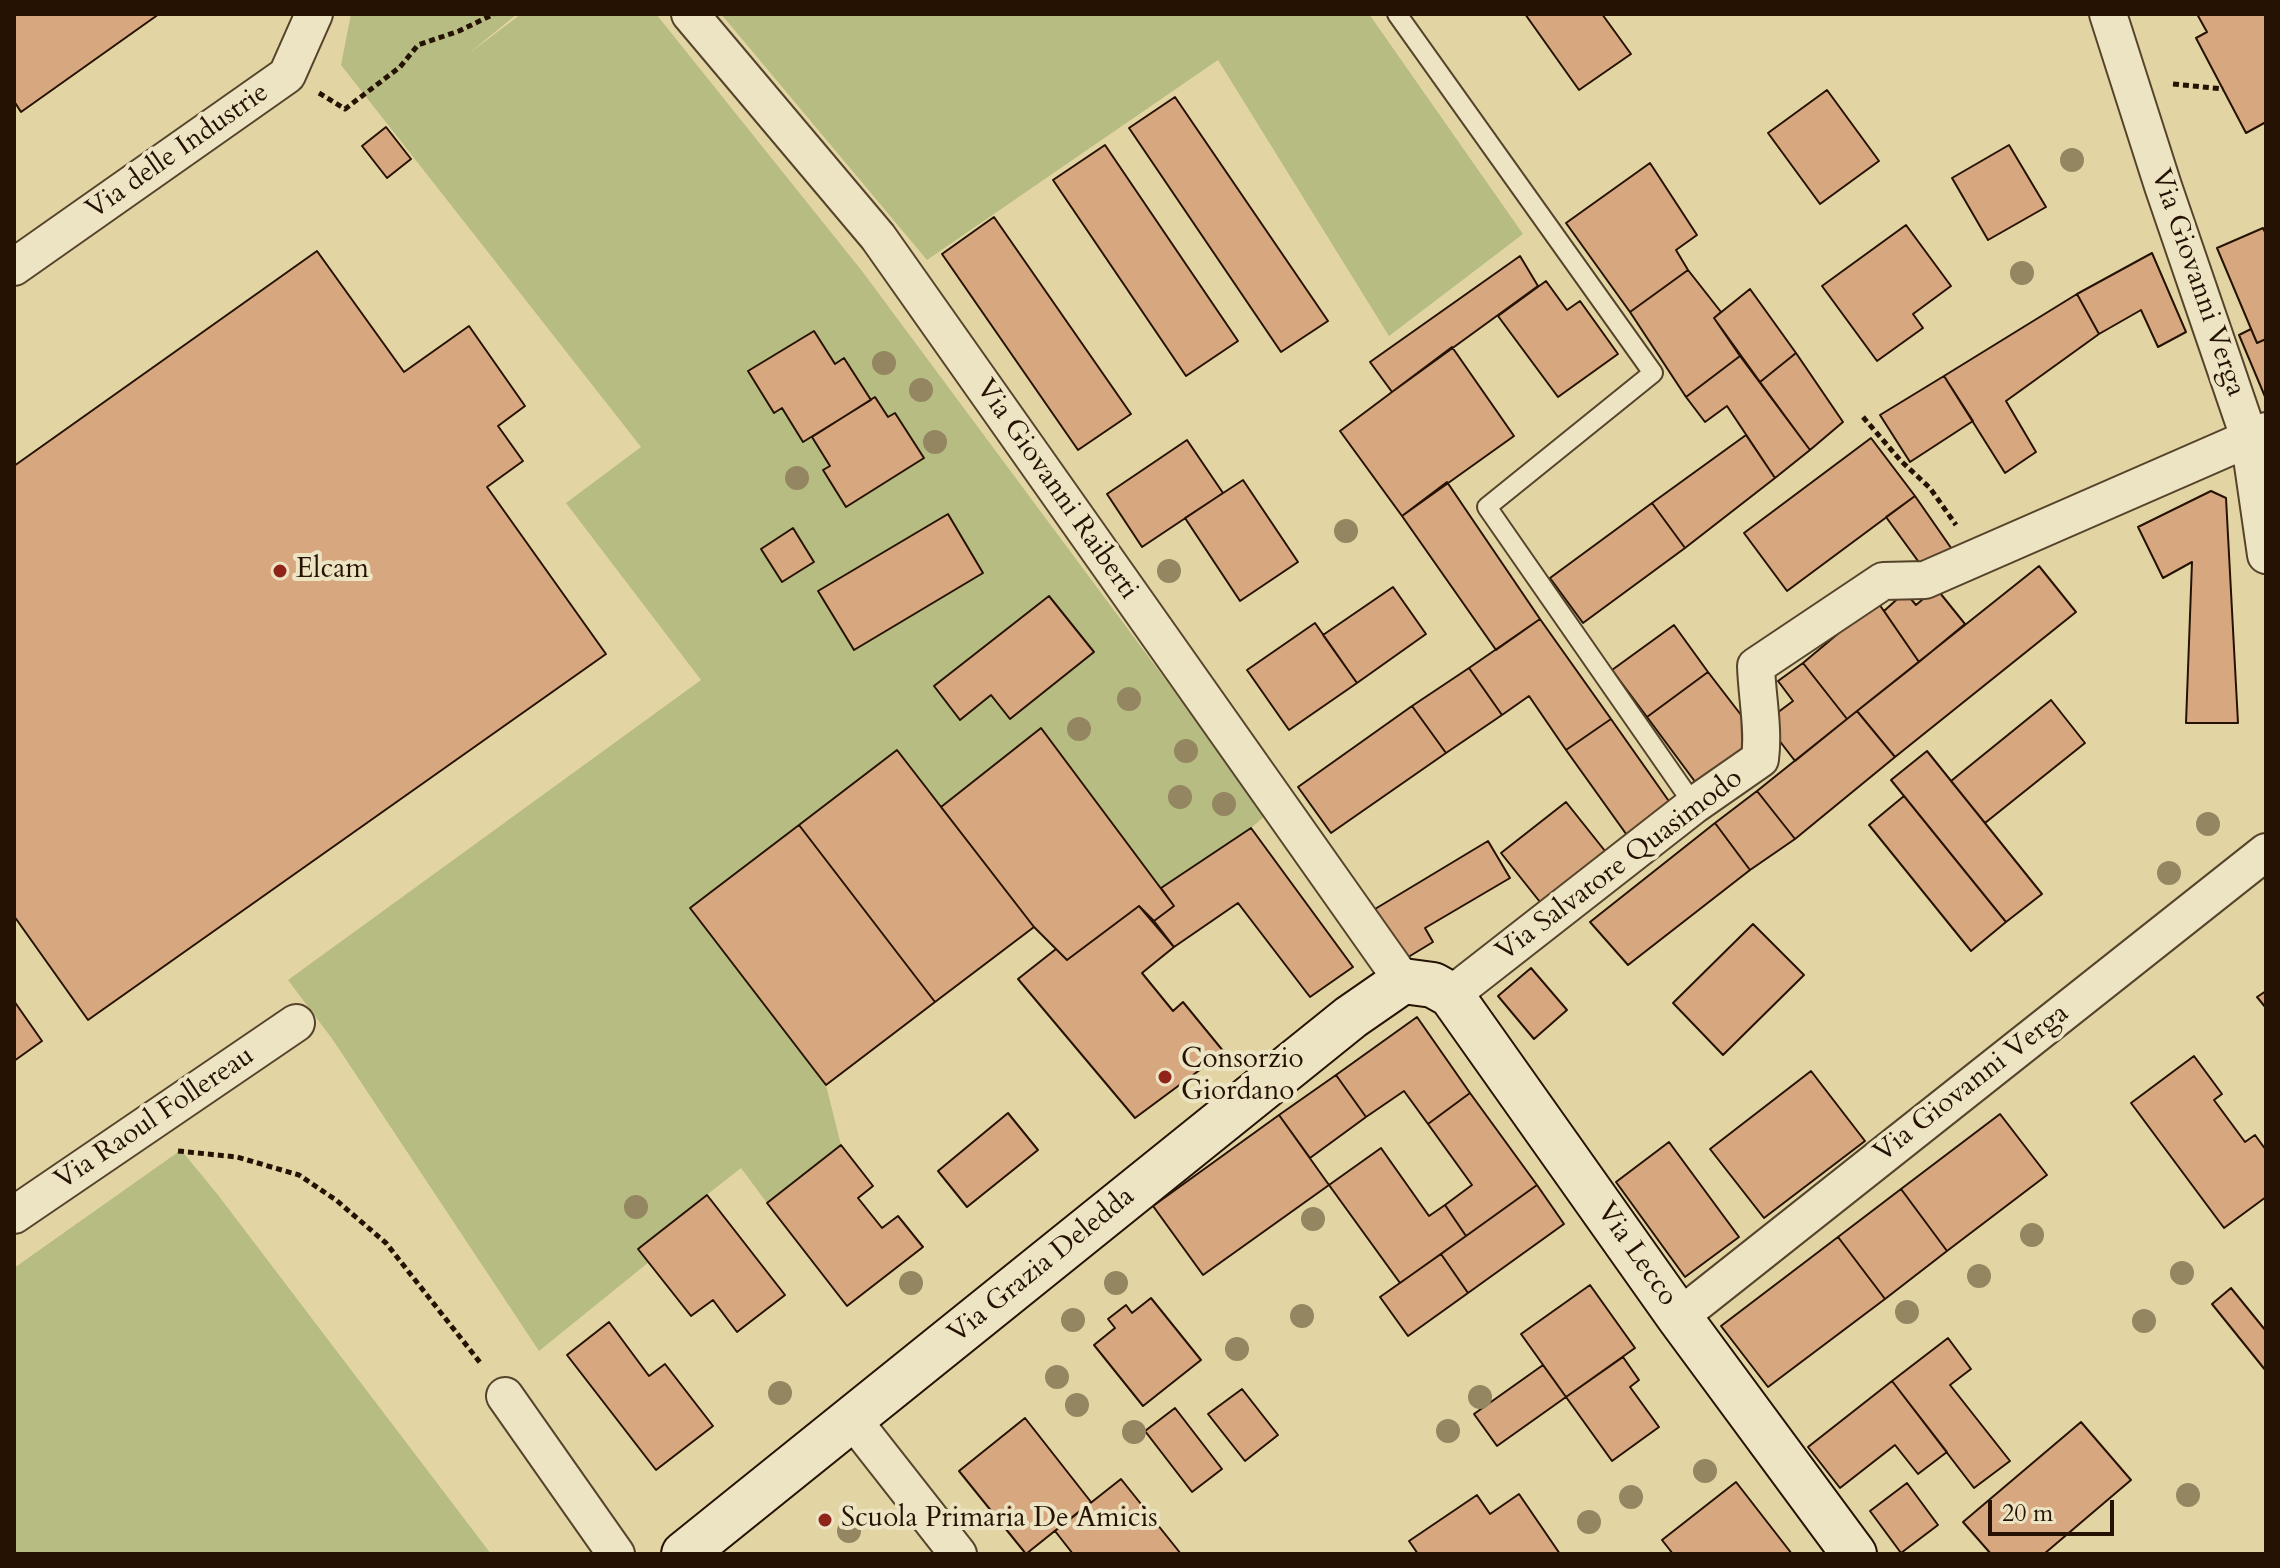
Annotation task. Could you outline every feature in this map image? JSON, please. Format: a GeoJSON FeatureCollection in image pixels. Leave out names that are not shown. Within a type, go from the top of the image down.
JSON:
{"type":"FeatureCollection","features":[{"type":"Feature","properties":{"kind":"street","name":"Via delle Industrie"},"geometry":{"type":"LineString","coordinates":[[14,267],[287,75],[314,14]]}},
{"type":"Feature","properties":{"kind":"street","name":"Via Giovanni Raiberti"},"geometry":{"type":"LineString","coordinates":[[690,14],[878,237],[1403,981]]}},
{"type":"Feature","properties":{"kind":"street","name":"Via Giovanni Verga"},"geometry":{"type":"LineString","coordinates":[[2108,14],[2134,94],[2258,434],[2266,555]]}},
{"type":"Feature","properties":{"kind":"street","name":"Via Salvatore Quasimodo"},"geometry":{"type":"LineString","coordinates":[[1451,995],[1694,805],[1760,759],[1763,739],[1756,666],[1883,581],[1925,580],[2258,434]]}},
{"type":"Feature","properties":{"kind":"street","name":"Via Giovanni Verga"},"geometry":{"type":"LineString","coordinates":[[1679,1317],[2266,852]]}},
{"type":"Feature","properties":{"kind":"street"},"geometry":{"type":"LineString","coordinates":[[1403,981],[1433,985],[1451,995]]}},
{"type":"Feature","properties":{"kind":"street","name":"Via Grazia Deledda"},"geometry":{"type":"LineString","coordinates":[[684,1554],[1351,1017],[1403,981]]}},
{"type":"Feature","properties":{"kind":"street","name":"Via Lecco"},"geometry":{"type":"LineString","coordinates":[[1451,995],[1679,1317],[1854,1554]]}},
{"type":"Feature","properties":{"kind":"street","name":"Via Raoul Follereau"},"geometry":{"type":"LineString","coordinates":[[14,1215],[296,1023]]}},
{"type":"Feature","properties":{"kind":"street"},"geometry":{"type":"LineString","coordinates":[[505,1396],[616,1554]]}},
{"type":"Feature","properties":{"kind":"street"},"geometry":{"type":"LineString","coordinates":[[852,1419],[958,1554]]}},
{"type":"Feature","properties":{"kind":"lane"},"geometry":{"type":"LineString","coordinates":[[1397,14],[1653,373],[1487,507],[1694,805]]}},
{"type":"Feature","properties":{"kind":"path"},"geometry":{"type":"LineString","coordinates":[[287,75],[345,109],[400,67],[418,45],[459,31],[494,14]]}},
{"type":"Feature","properties":{"kind":"path"},"geometry":{"type":"LineString","coordinates":[[2134,94],[2162,83],[2223,89]]}},
{"type":"Feature","properties":{"kind":"path"},"geometry":{"type":"LineString","coordinates":[[1863,417],[1901,461],[1930,488],[1979,558]]}},
{"type":"Feature","properties":{"kind":"path"},"geometry":{"type":"LineString","coordinates":[[109,1151],[179,1151],[237,1157],[299,1175],[336,1200],[386,1243],[505,1396]]}},
{"type":"Feature","properties":{"kind":"green space"},"geometry":{"type":"Polygon","coordinates":[[[351,14],[517,14],[467,55],[521,14],[656,14],[862,271],[1266,815],[1161,888],[1041,729],[941,807],[897,750],[690,908],[826,1085],[841,1145],[767,1203],[741,1168],[639,1248],[649,1262],[539,1351],[333,1040],[288,980],[701,680],[566,503],[641,447],[341,65],[351,14]]]}},
{"type":"Feature","properties":{"kind":"green space"},"geometry":{"type":"Polygon","coordinates":[[[721,14],[1369,14],[1523,234],[1389,336],[1218,60],[927,260],[721,14]]]}},
{"type":"Feature","properties":{"kind":"green space"},"geometry":{"type":"Polygon","coordinates":[[[181,1150],[491,1554],[14,1554],[14,1268],[181,1150]]]}},
{"type":"Feature","properties":{"kind":"building"},"geometry":{"type":"Polygon","coordinates":[[[14,14],[159,14],[21,112],[14,101],[14,14]]]}},
{"type":"Feature","properties":{"kind":"building"},"geometry":{"type":"Polygon","coordinates":[[[1525,14],[1602,14],[1631,54],[1579,90],[1525,14]]]}},
{"type":"Feature","properties":{"kind":"building"},"geometry":{"type":"Polygon","coordinates":[[[2197,14],[2266,14],[2266,122],[2246,133],[2196,38],[2207,32],[2197,14]]]}},
{"type":"Feature","properties":{"kind":"building"},"geometry":{"type":"Polygon","coordinates":[[[1827,90],[1879,161],[1820,204],[1768,133],[1827,90]]]}},
{"type":"Feature","properties":{"kind":"building"},"geometry":{"type":"Polygon","coordinates":[[[1175,97],[1328,321],[1281,352],[1129,128],[1175,97]]]}},
{"type":"Feature","properties":{"kind":"building"},"geometry":{"type":"Polygon","coordinates":[[[386,127],[411,159],[387,178],[362,146],[386,127]]]}},
{"type":"Feature","properties":{"kind":"building"},"geometry":{"type":"Polygon","coordinates":[[[1105,145],[1238,341],[1186,376],[1053,180],[1105,145]]]}},
{"type":"Feature","properties":{"kind":"building"},"geometry":{"type":"Polygon","coordinates":[[[2009,145],[2046,207],[1988,240],[1952,178],[2009,145]]]}},
{"type":"Feature","properties":{"kind":"building"},"geometry":{"type":"Polygon","coordinates":[[[1650,163],[1697,235],[1676,250],[1688,270],[1630,312],[1566,223],[1650,163]]]}},
{"type":"Feature","properties":{"kind":"building"},"geometry":{"type":"Polygon","coordinates":[[[994,217],[1131,414],[1078,450],[942,254],[994,217]]]}},
{"type":"Feature","properties":{"kind":"building"},"geometry":{"type":"Polygon","coordinates":[[[1906,225],[1951,286],[1913,314],[1923,328],[1877,361],[1822,286],[1906,225]]]}},
{"type":"Feature","properties":{"kind":"building"},"geometry":{"type":"Polygon","coordinates":[[[2263,228],[2266,234],[2266,339],[2257,343],[2217,248],[2263,228]]]}},
{"type":"Feature","properties":{"kind":"building","name":"Elcam"},"geometry":{"type":"Polygon","coordinates":[[[317,251],[404,372],[469,326],[525,406],[498,426],[523,461],[487,487],[606,654],[88,1020],[14,916],[14,466],[317,251]]]}},
{"type":"Feature","properties":{"kind":"building"},"geometry":{"type":"Polygon","coordinates":[[[2152,253],[2186,332],[2158,347],[2141,310],[2099,334],[2077,294],[2152,253]]]}},
{"type":"Feature","properties":{"kind":"building"},"geometry":{"type":"Polygon","coordinates":[[[1520,256],[1538,286],[1392,392],[1370,362],[1520,256]]]}},
{"type":"Feature","properties":{"kind":"building"},"geometry":{"type":"Polygon","coordinates":[[[1688,270],[1721,312],[1714,318],[1740,356],[1686,397],[1630,312],[1688,270]]]}},
{"type":"Feature","properties":{"kind":"building"},"geometry":{"type":"Polygon","coordinates":[[[1546,281],[1567,310],[1580,301],[1618,354],[1558,397],[1498,316],[1546,281]]]}},
{"type":"Feature","properties":{"kind":"building"},"geometry":{"type":"Polygon","coordinates":[[[1750,289],[1796,353],[1760,382],[1714,318],[1750,289]]]}},
{"type":"Feature","properties":{"kind":"building"},"geometry":{"type":"Polygon","coordinates":[[[2077,294],[2099,334],[2006,401],[2036,452],[2005,473],[1944,376],[2077,294]]]}},
{"type":"Feature","properties":{"kind":"building"},"geometry":{"type":"Polygon","coordinates":[[[2251,329],[2257,343],[2266,339],[2266,399],[2239,335],[2251,329]]]}},
{"type":"Feature","properties":{"kind":"building"},"geometry":{"type":"Polygon","coordinates":[[[814,331],[835,364],[844,358],[871,400],[803,442],[782,408],[774,413],[748,371],[814,331]]]}},
{"type":"Feature","properties":{"kind":"building"},"geometry":{"type":"Polygon","coordinates":[[[1452,347],[1514,436],[1402,516],[1340,431],[1452,347]]]}},
{"type":"Feature","properties":{"kind":"building"},"geometry":{"type":"Polygon","coordinates":[[[1796,353],[1843,422],[1810,450],[1760,382],[1796,353]]]}},
{"type":"Feature","properties":{"kind":"building"},"geometry":{"type":"Polygon","coordinates":[[[1740,356],[1810,450],[1775,478],[1727,406],[1705,422],[1686,397],[1740,356]]]}},
{"type":"Feature","properties":{"kind":"building"},"geometry":{"type":"Polygon","coordinates":[[[1944,376],[1973,421],[1910,462],[1880,415],[1944,376]]]}},
{"type":"Feature","properties":{"kind":"building"},"geometry":{"type":"Polygon","coordinates":[[[875,397],[888,417],[895,413],[924,458],[846,507],[823,470],[830,466],[812,437],[875,397]]]}},
{"type":"Feature","properties":{"kind":"building"},"geometry":{"type":"Polygon","coordinates":[[[1746,435],[1775,478],[1685,548],[1652,503],[1746,435]]]}},
{"type":"Feature","properties":{"kind":"building"},"geometry":{"type":"Polygon","coordinates":[[[1871,438],[1915,496],[1787,591],[1744,533],[1871,438]]]}},
{"type":"Feature","properties":{"kind":"building"},"geometry":{"type":"Polygon","coordinates":[[[1187,440],[1223,493],[1142,547],[1107,494],[1187,440]]]}},
{"type":"Feature","properties":{"kind":"building"},"geometry":{"type":"Polygon","coordinates":[[[1243,480],[1298,562],[1240,601],[1185,518],[1243,480]]]}},
{"type":"Feature","properties":{"kind":"building"},"geometry":{"type":"Polygon","coordinates":[[[1447,482],[1540,619],[1496,650],[1402,516],[1447,482]]]}},
{"type":"Feature","properties":{"kind":"building"},"geometry":{"type":"Polygon","coordinates":[[[2211,491],[2226,498],[2238,723],[2186,723],[2192,562],[2163,578],[2138,527],[2211,491]]]}},
{"type":"Feature","properties":{"kind":"building"},"geometry":{"type":"Polygon","coordinates":[[[1915,496],[1956,555],[1926,572],[1886,517],[1915,496]]]}},
{"type":"Feature","properties":{"kind":"building"},"geometry":{"type":"Polygon","coordinates":[[[1652,503],[1685,548],[1583,623],[1550,578],[1652,503]]]}},
{"type":"Feature","properties":{"kind":"building"},"geometry":{"type":"Polygon","coordinates":[[[948,514],[983,573],[854,650],[818,591],[948,514]]]}},
{"type":"Feature","properties":{"kind":"building"},"geometry":{"type":"Polygon","coordinates":[[[793,528],[814,562],[782,582],[761,549],[793,528]]]}},
{"type":"Feature","properties":{"kind":"building"},"geometry":{"type":"Polygon","coordinates":[[[2039,566],[2076,612],[1895,757],[1857,711],[2039,566]]]}},
{"type":"Feature","properties":{"kind":"building"},"geometry":{"type":"Polygon","coordinates":[[[1393,587],[1426,634],[1357,683],[1323,635],[1393,587]]]}},
{"type":"Feature","properties":{"kind":"building"},"geometry":{"type":"Polygon","coordinates":[[[1936,588],[1965,624],[1919,662],[1884,611],[1905,592],[1916,605],[1936,588]]]}},
{"type":"Feature","properties":{"kind":"building"},"geometry":{"type":"Polygon","coordinates":[[[1049,596],[1094,652],[1010,719],[991,695],[960,720],[934,686],[1049,596]]]}},
{"type":"Feature","properties":{"kind":"building"},"geometry":{"type":"Polygon","coordinates":[[[1877,601],[1919,662],[1847,719],[1803,663],[1877,601]]]}},
{"type":"Feature","properties":{"kind":"building"},"geometry":{"type":"Polygon","coordinates":[[[1540,619],[1611,719],[1566,750],[1529,696],[1502,715],[1469,668],[1540,619]]]}},
{"type":"Feature","properties":{"kind":"building"},"geometry":{"type":"Polygon","coordinates":[[[1315,623],[1357,683],[1289,730],[1247,670],[1315,623]]]}},
{"type":"Feature","properties":{"kind":"building"},"geometry":{"type":"Polygon","coordinates":[[[1674,625],[1708,672],[1647,717],[1612,670],[1674,625]]]}},
{"type":"Feature","properties":{"kind":"building"},"geometry":{"type":"Polygon","coordinates":[[[1803,663],[1847,719],[1795,761],[1765,722],[1793,701],[1778,681],[1803,663]]]}},
{"type":"Feature","properties":{"kind":"building"},"geometry":{"type":"Polygon","coordinates":[[[1469,668],[1502,715],[1446,753],[1412,706],[1469,668]]]}},
{"type":"Feature","properties":{"kind":"building"},"geometry":{"type":"Polygon","coordinates":[[[1708,672],[1758,737],[1696,783],[1647,717],[1708,672]]]}},
{"type":"Feature","properties":{"kind":"building"},"geometry":{"type":"Polygon","coordinates":[[[2051,700],[2085,743],[1985,823],[1951,781],[2051,700]]]}},
{"type":"Feature","properties":{"kind":"building"},"geometry":{"type":"Polygon","coordinates":[[[1412,706],[1446,753],[1331,833],[1298,787],[1412,706]]]}},
{"type":"Feature","properties":{"kind":"building"},"geometry":{"type":"Polygon","coordinates":[[[1857,711],[1895,757],[1795,839],[1757,791],[1857,711]]]}},
{"type":"Feature","properties":{"kind":"building"},"geometry":{"type":"Polygon","coordinates":[[[1611,719],[1673,807],[1629,838],[1566,750],[1611,719]]]}},
{"type":"Feature","properties":{"kind":"building"},"geometry":{"type":"Polygon","coordinates":[[[1041,728],[1174,906],[1154,921],[1139,906],[1067,960],[1034,927],[941,807],[1041,728]]]}},
{"type":"Feature","properties":{"kind":"building"},"geometry":{"type":"Polygon","coordinates":[[[897,750],[1034,927],[935,1002],[799,825],[897,750]]]}},
{"type":"Feature","properties":{"kind":"building"},"geometry":{"type":"Polygon","coordinates":[[[1927,751],[2042,894],[2006,922],[1891,780],[1927,751]]]}},
{"type":"Feature","properties":{"kind":"building"},"geometry":{"type":"Polygon","coordinates":[[[1757,791],[1795,839],[1750,870],[1715,823],[1757,791]]]}},
{"type":"Feature","properties":{"kind":"building"},"geometry":{"type":"Polygon","coordinates":[[[1904,796],[2006,922],[1971,951],[1869,825],[1904,796]]]}},
{"type":"Feature","properties":{"kind":"building"},"geometry":{"type":"Polygon","coordinates":[[[1566,802],[1609,856],[1544,907],[1501,853],[1566,802]]]}},
{"type":"Feature","properties":{"kind":"building"},"geometry":{"type":"Polygon","coordinates":[[[1715,823],[1750,870],[1628,965],[1590,922],[1715,823]]]}},
{"type":"Feature","properties":{"kind":"building"},"geometry":{"type":"Polygon","coordinates":[[[799,825],[935,1002],[826,1085],[690,908],[799,825]]]}},
{"type":"Feature","properties":{"kind":"building"},"geometry":{"type":"Polygon","coordinates":[[[1251,828],[1353,967],[1310,997],[1238,903],[1174,947],[1154,921],[1174,906],[1161,888],[1251,828]]]}},
{"type":"Feature","properties":{"kind":"building"},"geometry":{"type":"Polygon","coordinates":[[[1488,841],[1510,878],[1425,928],[1433,942],[1405,959],[1375,909],[1488,841]]]}},
{"type":"Feature","properties":{"kind":"building"},"geometry":{"type":"Polygon","coordinates":[[[1139,906],[1174,947],[1142,973],[1173,1011],[1183,1002],[1224,1052],[1135,1118],[1018,979],[1056,949],[1067,960],[1139,906]]]}},
{"type":"Feature","properties":{"kind":"building"},"geometry":{"type":"Polygon","coordinates":[[[1753,924],[1804,975],[1723,1055],[1673,1003],[1753,924]]]}},
{"type":"Feature","properties":{"kind":"building"},"geometry":{"type":"Polygon","coordinates":[[[1531,968],[1567,1010],[1534,1039],[1498,996],[1531,968]]]}},
{"type":"Feature","properties":{"kind":"building"},"geometry":{"type":"Polygon","coordinates":[[[2266,991],[2266,1008],[2257,997],[2266,991]]]}},
{"type":"Feature","properties":{"kind":"building"},"geometry":{"type":"Polygon","coordinates":[[[14,1001],[42,1041],[14,1061],[14,1001]]]}},
{"type":"Feature","properties":{"kind":"building"},"geometry":{"type":"Polygon","coordinates":[[[1417,1017],[1470,1093],[1428,1124],[1404,1091],[1366,1117],[1336,1075],[1417,1017]]]}},
{"type":"Feature","properties":{"kind":"building"},"geometry":{"type":"Polygon","coordinates":[[[2194,1056],[2222,1094],[2214,1100],[2245,1142],[2255,1135],[2266,1150],[2266,1197],[2224,1228],[2131,1103],[2194,1056]]]}},
{"type":"Feature","properties":{"kind":"building"},"geometry":{"type":"Polygon","coordinates":[[[1811,1071],[1865,1141],[1764,1218],[1710,1149],[1811,1071]]]}},
{"type":"Feature","properties":{"kind":"building"},"geometry":{"type":"Polygon","coordinates":[[[1336,1075],[1366,1117],[1310,1158],[1279,1115],[1336,1075]]]}},
{"type":"Feature","properties":{"kind":"building"},"geometry":{"type":"Polygon","coordinates":[[[1470,1093],[1537,1185],[1466,1236],[1445,1205],[1472,1185],[1428,1124],[1470,1093]]]}},
{"type":"Feature","properties":{"kind":"building"},"geometry":{"type":"Polygon","coordinates":[[[1008,1113],[1038,1150],[967,1207],[938,1171],[1008,1113]]]}},
{"type":"Feature","properties":{"kind":"building"},"geometry":{"type":"Polygon","coordinates":[[[2000,1114],[2047,1175],[1947,1251],[1901,1189],[2000,1114]]]}},
{"type":"Feature","properties":{"kind":"building"},"geometry":{"type":"Polygon","coordinates":[[[1279,1115],[1329,1185],[1203,1275],[1153,1206],[1279,1115]]]}},
{"type":"Feature","properties":{"kind":"building"},"geometry":{"type":"Polygon","coordinates":[[[1669,1142],[1739,1237],[1685,1277],[1616,1182],[1669,1142]]]}},
{"type":"Feature","properties":{"kind":"building"},"geometry":{"type":"Polygon","coordinates":[[[841,1145],[873,1186],[858,1198],[882,1228],[898,1216],[923,1247],[847,1306],[767,1203],[841,1145]]]}},
{"type":"Feature","properties":{"kind":"building"},"geometry":{"type":"Polygon","coordinates":[[[1381,1148],[1429,1216],[1445,1205],[1466,1236],[1400,1283],[1329,1185],[1381,1148]]]}},
{"type":"Feature","properties":{"kind":"building"},"geometry":{"type":"Polygon","coordinates":[[[1537,1185],[1564,1224],[1468,1293],[1441,1254],[1537,1185]]]}},
{"type":"Feature","properties":{"kind":"building"},"geometry":{"type":"Polygon","coordinates":[[[1901,1189],[1947,1251],[1885,1299],[1838,1237],[1901,1189]]]}},
{"type":"Feature","properties":{"kind":"building"},"geometry":{"type":"Polygon","coordinates":[[[707,1195],[785,1295],[737,1332],[713,1300],[691,1316],[638,1249],[707,1195]]]}},
{"type":"Feature","properties":{"kind":"building"},"geometry":{"type":"Polygon","coordinates":[[[1838,1237],[1885,1299],[1768,1387],[1721,1326],[1838,1237]]]}},
{"type":"Feature","properties":{"kind":"building"},"geometry":{"type":"Polygon","coordinates":[[[1441,1254],[1468,1293],[1408,1336],[1380,1297],[1441,1254]]]}},
{"type":"Feature","properties":{"kind":"building"},"geometry":{"type":"Polygon","coordinates":[[[1590,1285],[1635,1348],[1566,1397],[1521,1334],[1590,1285]]]}},
{"type":"Feature","properties":{"kind":"building"},"geometry":{"type":"Polygon","coordinates":[[[2231,1288],[2266,1331],[2266,1371],[2212,1304],[2231,1288]]]}},
{"type":"Feature","properties":{"kind":"building"},"geometry":{"type":"Polygon","coordinates":[[[1151,1298],[1201,1360],[1143,1406],[1094,1345],[1115,1328],[1108,1319],[1126,1305],[1132,1313],[1151,1298]]]}},
{"type":"Feature","properties":{"kind":"building"},"geometry":{"type":"Polygon","coordinates":[[[609,1322],[649,1376],[665,1364],[713,1426],[656,1470],[567,1355],[609,1322]]]}},
{"type":"Feature","properties":{"kind":"building"},"geometry":{"type":"Polygon","coordinates":[[[1948,1338],[1971,1369],[1950,1385],[2010,1461],[1974,1488],[1892,1381],[1948,1338]]]}},
{"type":"Feature","properties":{"kind":"building"},"geometry":{"type":"Polygon","coordinates":[[[1623,1357],[1639,1380],[1630,1387],[1659,1427],[1612,1461],[1566,1397],[1623,1357]]]}},
{"type":"Feature","properties":{"kind":"building"},"geometry":{"type":"Polygon","coordinates":[[[1543,1365],[1566,1397],[1497,1446],[1474,1414],[1543,1365]]]}},
{"type":"Feature","properties":{"kind":"building"},"geometry":{"type":"Polygon","coordinates":[[[1892,1381],[1947,1452],[1918,1474],[1895,1445],[1840,1488],[1808,1447],[1892,1381]]]}},
{"type":"Feature","properties":{"kind":"building"},"geometry":{"type":"Polygon","coordinates":[[[1242,1389],[1278,1435],[1245,1461],[1208,1414],[1242,1389]]]}},
{"type":"Feature","properties":{"kind":"building"},"geometry":{"type":"Polygon","coordinates":[[[1175,1408],[1222,1469],[1192,1492],[1145,1431],[1175,1408]]]}},
{"type":"Feature","properties":{"kind":"building"},"geometry":{"type":"Polygon","coordinates":[[[1025,1418],[1091,1502],[1026,1554],[959,1471],[1025,1418]]]}},
{"type":"Feature","properties":{"kind":"building"},"geometry":{"type":"Polygon","coordinates":[[[2081,1422],[2131,1480],[2044,1554],[1991,1554],[1963,1522],[2081,1422]]]}},
{"type":"Feature","properties":{"kind":"building"},"geometry":{"type":"Polygon","coordinates":[[[1121,1479],[1181,1554],[1073,1554],[1055,1531],[1121,1479]]]}},
{"type":"Feature","properties":{"kind":"building"},"geometry":{"type":"Polygon","coordinates":[[[1736,1482],[1792,1554],[1673,1554],[1662,1540],[1736,1482]]]}},
{"type":"Feature","properties":{"kind":"building"},"geometry":{"type":"Polygon","coordinates":[[[1907,1483],[1938,1525],[1901,1553],[1870,1511],[1907,1483]]]}},
{"type":"Feature","properties":{"kind":"building"},"geometry":{"type":"Polygon","coordinates":[[[1519,1494],[1560,1554],[1418,1554],[1409,1541],[1477,1495],[1490,1514],[1519,1494]]]}},
{"type":"Feature","properties":{"kind":"place","name":"Elcam"},"geometry":{"type":"Point","coordinates":[280,571]}},
{"type":"Feature","properties":{"kind":"place","name":"Consorzio Giordano"},"geometry":{"type":"Point","coordinates":[1165,1077]}},
{"type":"Feature","properties":{"kind":"place","name":"Scuola Primaria De Amicis"},"geometry":{"type":"Point","coordinates":[825,1520]}}]}
